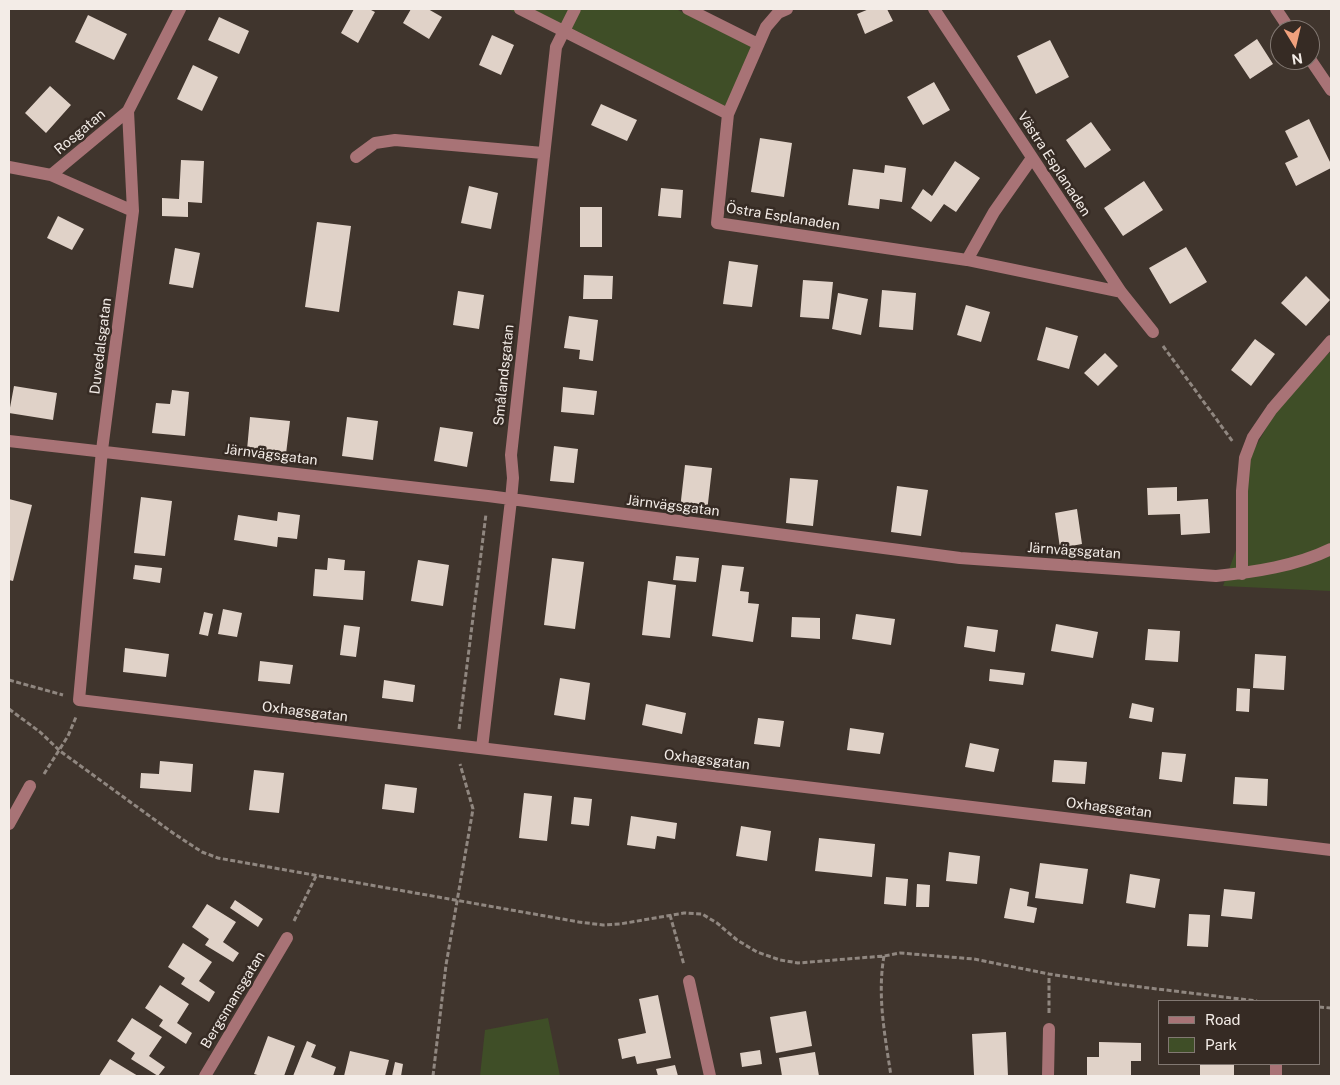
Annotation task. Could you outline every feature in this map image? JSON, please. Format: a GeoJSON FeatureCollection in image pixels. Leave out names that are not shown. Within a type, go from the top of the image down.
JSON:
{"type":"FeatureCollection","features":[{"type":"Feature","properties":{"kind":"street","name":"Duvedalsgatan"},"geometry":{"type":"LineString","coordinates":[[79,700],[102,450],[133,211],[128,111],[180,9]]}},
{"type":"Feature","properties":{"kind":"street"},"geometry":{"type":"LineString","coordinates":[[520,9],[728,114],[766,27],[778,13],[787,9]]}},
{"type":"Feature","properties":{"kind":"street","name":"Smålandsgatan"},"geometry":{"type":"LineString","coordinates":[[482,748],[511,500],[513,478],[511,455],[556,47],[575,9]]}},
{"type":"Feature","properties":{"kind":"street"},"geometry":{"type":"LineString","coordinates":[[688,9],[758,44]]}},
{"type":"Feature","properties":{"kind":"street","name":"Västra Esplanaden"},"geometry":{"type":"LineString","coordinates":[[934,9],[1120,292],[1153,332]]}},
{"type":"Feature","properties":{"kind":"street"},"geometry":{"type":"LineString","coordinates":[[1276,9],[1283,20]]}},
{"type":"Feature","properties":{"kind":"street"},"geometry":{"type":"LineString","coordinates":[[1317,70],[1331,90]]}},
{"type":"Feature","properties":{"kind":"street","name":"Rosgatan"},"geometry":{"type":"LineString","coordinates":[[51,175],[128,111]]}},
{"type":"Feature","properties":{"kind":"street","name":"Östra Esplanaden"},"geometry":{"type":"LineString","coordinates":[[728,114],[717,223],[967,260],[1120,292]]}},
{"type":"Feature","properties":{"kind":"street"},"geometry":{"type":"LineString","coordinates":[[356,157],[375,143],[395,140],[543,153]]}},
{"type":"Feature","properties":{"kind":"street"},"geometry":{"type":"LineString","coordinates":[[967,260],[994,212],[1032,158]]}},
{"type":"Feature","properties":{"kind":"street","name":"Rosgatan"},"geometry":{"type":"LineString","coordinates":[[9,167],[51,175],[133,211]]}},
{"type":"Feature","properties":{"kind":"street"},"geometry":{"type":"LineString","coordinates":[[1242,574],[1242,491],[1245,458],[1253,437],[1272,409],[1331,342]]}},
{"type":"Feature","properties":{"kind":"street","name":"Järnvägsgatan"},"geometry":{"type":"LineString","coordinates":[[9,441],[102,450],[488,496],[960,558],[1216,576],[1242,574],[1281,567],[1331,549]]}},
{"type":"Feature","properties":{"kind":"street","name":"Oxhagsgatan"},"geometry":{"type":"LineString","coordinates":[[79,700],[1331,850]]}},
{"type":"Feature","properties":{"kind":"street"},"geometry":{"type":"LineString","coordinates":[[9,824],[30,786]]}},
{"type":"Feature","properties":{"kind":"street","name":"Bergsmansgatan"},"geometry":{"type":"LineString","coordinates":[[205,1076],[287,938]]}},
{"type":"Feature","properties":{"kind":"street"},"geometry":{"type":"LineString","coordinates":[[688,981],[710,1076]]}},
{"type":"Feature","properties":{"kind":"street"},"geometry":{"type":"LineString","coordinates":[[1048,1076],[1049,1029]]}},
{"type":"Feature","properties":{"kind":"path"},"geometry":{"type":"LineString","coordinates":[[1153,332],[1245,458]]}},
{"type":"Feature","properties":{"kind":"path"},"geometry":{"type":"LineString","coordinates":[[433,1076],[446,965],[473,809],[457,755],[457,746],[488,496]]}},
{"type":"Feature","properties":{"kind":"path"},"geometry":{"type":"LineString","coordinates":[[9,680],[79,700],[75,720],[60,751],[45,773],[30,786]]}},
{"type":"Feature","properties":{"kind":"path"},"geometry":{"type":"LineString","coordinates":[[9,709],[40,732],[60,751],[202,852],[218,858],[457,900],[497,909],[604,925],[684,913],[702,914],[757,952],[780,960],[798,962],[884,956],[900,953],[974,959],[1049,974],[1135,987],[1248,1000]]}},
{"type":"Feature","properties":{"kind":"path"},"geometry":{"type":"LineString","coordinates":[[287,938],[316,876]]}},
{"type":"Feature","properties":{"kind":"path"},"geometry":{"type":"LineString","coordinates":[[670,915],[688,981]]}},
{"type":"Feature","properties":{"kind":"path"},"geometry":{"type":"LineString","coordinates":[[884,956],[881,999],[891,1076]]}},
{"type":"Feature","properties":{"kind":"path"},"geometry":{"type":"LineString","coordinates":[[1049,974],[1049,1029]]}},
{"type":"Feature","properties":{"kind":"green space"},"geometry":{"type":"Polygon","coordinates":[[[508,9],[676,9],[757,49],[730,116],[508,9]]]}},
{"type":"Feature","properties":{"kind":"green space"},"geometry":{"type":"Polygon","coordinates":[[[1331,351],[1331,591],[1223,586],[1244,528],[1246,464],[1283,398],[1331,351]]]}},
{"type":"Feature","properties":{"kind":"green space"},"geometry":{"type":"Polygon","coordinates":[[[548,1018],[560,1076],[480,1076],[485,1030],[548,1018]]]}},
{"type":"Feature","properties":{"kind":"building"},"geometry":{"type":"Polygon","coordinates":[[[354,9],[369,9],[375,12],[358,43],[341,33],[354,9]]]}},
{"type":"Feature","properties":{"kind":"building"},"geometry":{"type":"Polygon","coordinates":[[[411,9],[428,9],[442,17],[429,39],[403,23],[411,9]]]}},
{"type":"Feature","properties":{"kind":"building"},"geometry":{"type":"Polygon","coordinates":[[[869,9],[887,9],[893,21],[865,34],[857,14],[869,9]]]}},
{"type":"Feature","properties":{"kind":"building"},"geometry":{"type":"Polygon","coordinates":[[[88,15],[127,34],[114,60],[75,42],[88,15]]]}},
{"type":"Feature","properties":{"kind":"building"},"geometry":{"type":"Polygon","coordinates":[[[219,17],[249,31],[239,54],[208,40],[219,17]]]}},
{"type":"Feature","properties":{"kind":"building"},"geometry":{"type":"Polygon","coordinates":[[[492,35],[514,45],[501,75],[479,65],[492,35]]]}},
{"type":"Feature","properties":{"kind":"building"},"geometry":{"type":"Polygon","coordinates":[[[1257,39],[1270,59],[1270,66],[1250,79],[1234,55],[1257,39]]]}},
{"type":"Feature","properties":{"kind":"building"},"geometry":{"type":"Polygon","coordinates":[[[1050,40],[1069,77],[1036,94],[1017,56],[1050,40]]]}},
{"type":"Feature","properties":{"kind":"building"},"geometry":{"type":"Polygon","coordinates":[[[193,65],[218,77],[202,111],[177,99],[193,65]]]}},
{"type":"Feature","properties":{"kind":"building"},"geometry":{"type":"Polygon","coordinates":[[[934,82],[950,110],[923,125],[907,97],[934,82]]]}},
{"type":"Feature","properties":{"kind":"building"},"geometry":{"type":"Polygon","coordinates":[[[50,86],[71,105],[46,133],[25,113],[50,86]]]}},
{"type":"Feature","properties":{"kind":"building"},"geometry":{"type":"Polygon","coordinates":[[[601,104],[637,120],[627,141],[591,125],[601,104]]]}},
{"type":"Feature","properties":{"kind":"building"},"geometry":{"type":"Polygon","coordinates":[[[1309,119],[1331,164],[1331,168],[1296,186],[1285,163],[1298,157],[1285,131],[1309,119]]]}},
{"type":"Feature","properties":{"kind":"building"},"geometry":{"type":"Polygon","coordinates":[[[1091,122],[1111,150],[1085,168],[1066,140],[1091,122]]]}},
{"type":"Feature","properties":{"kind":"building"},"geometry":{"type":"Polygon","coordinates":[[[760,138],[792,143],[784,197],[751,192],[760,138]]]}},
{"type":"Feature","properties":{"kind":"building"},"geometry":{"type":"Polygon","coordinates":[[[181,160],[204,161],[202,203],[188,202],[188,217],[162,216],[162,198],[179,199],[181,160]]]}},
{"type":"Feature","properties":{"kind":"building"},"geometry":{"type":"Polygon","coordinates":[[[955,161],[980,178],[956,212],[944,204],[931,222],[911,208],[923,189],[932,196],[955,161]]]}},
{"type":"Feature","properties":{"kind":"building"},"geometry":{"type":"Polygon","coordinates":[[[885,165],[906,168],[902,202],[880,199],[879,209],[848,205],[853,169],[884,173],[885,165]]]}},
{"type":"Feature","properties":{"kind":"building"},"geometry":{"type":"Polygon","coordinates":[[[1144,181],[1163,210],[1123,236],[1104,208],[1144,181]]]}},
{"type":"Feature","properties":{"kind":"building"},"geometry":{"type":"Polygon","coordinates":[[[469,186],[498,193],[491,229],[461,223],[469,186]]]}},
{"type":"Feature","properties":{"kind":"building"},"geometry":{"type":"Polygon","coordinates":[[[661,188],[683,190],[681,218],[658,216],[661,188]]]}},
{"type":"Feature","properties":{"kind":"building"},"geometry":{"type":"Polygon","coordinates":[[[580,207],[602,207],[602,247],[580,247],[580,207]]]}},
{"type":"Feature","properties":{"kind":"building"},"geometry":{"type":"Polygon","coordinates":[[[58,216],[84,229],[72,250],[47,238],[58,216]]]}},
{"type":"Feature","properties":{"kind":"building"},"geometry":{"type":"Polygon","coordinates":[[[317,222],[351,226],[339,312],[305,307],[317,222]]]}},
{"type":"Feature","properties":{"kind":"building"},"geometry":{"type":"Polygon","coordinates":[[[1186,247],[1207,282],[1170,304],[1149,268],[1186,247]]]}},
{"type":"Feature","properties":{"kind":"building"},"geometry":{"type":"Polygon","coordinates":[[[175,248],[200,253],[193,288],[169,284],[175,248]]]}},
{"type":"Feature","properties":{"kind":"building"},"geometry":{"type":"Polygon","coordinates":[[[729,261],[758,265],[752,307],[723,304],[729,261]]]}},
{"type":"Feature","properties":{"kind":"building"},"geometry":{"type":"Polygon","coordinates":[[[584,275],[613,276],[612,299],[583,299],[584,275]]]}},
{"type":"Feature","properties":{"kind":"building"},"geometry":{"type":"Polygon","coordinates":[[[1306,276],[1330,300],[1306,326],[1281,303],[1306,276]]]}},
{"type":"Feature","properties":{"kind":"building"},"geometry":{"type":"Polygon","coordinates":[[[803,280],[833,282],[829,319],[800,317],[803,280]]]}},
{"type":"Feature","properties":{"kind":"building"},"geometry":{"type":"Polygon","coordinates":[[[882,290],[916,293],[913,330],[879,327],[882,290]]]}},
{"type":"Feature","properties":{"kind":"building"},"geometry":{"type":"Polygon","coordinates":[[[458,291],[484,295],[479,329],[453,325],[458,291]]]}},
{"type":"Feature","properties":{"kind":"building"},"geometry":{"type":"Polygon","coordinates":[[[838,293],[868,299],[861,335],[832,329],[838,293]]]}},
{"type":"Feature","properties":{"kind":"building"},"geometry":{"type":"Polygon","coordinates":[[[966,305],[990,312],[981,342],[957,335],[966,305]]]}},
{"type":"Feature","properties":{"kind":"building"},"geometry":{"type":"Polygon","coordinates":[[[569,316],[598,320],[593,361],[579,359],[580,350],[564,348],[569,316]]]}},
{"type":"Feature","properties":{"kind":"building"},"geometry":{"type":"Polygon","coordinates":[[[1046,327],[1078,336],[1069,369],[1037,360],[1046,327]]]}},
{"type":"Feature","properties":{"kind":"building"},"geometry":{"type":"Polygon","coordinates":[[[1255,339],[1275,354],[1251,386],[1231,370],[1255,339]]]}},
{"type":"Feature","properties":{"kind":"building"},"geometry":{"type":"Polygon","coordinates":[[[1105,353],[1118,366],[1098,386],[1084,373],[1105,353]]]}},
{"type":"Feature","properties":{"kind":"building"},"geometry":{"type":"Polygon","coordinates":[[[14,386],[57,393],[53,420],[9,413],[14,386]]]}},
{"type":"Feature","properties":{"kind":"building"},"geometry":{"type":"Polygon","coordinates":[[[563,387],[597,391],[594,415],[561,412],[563,387]]]}},
{"type":"Feature","properties":{"kind":"building"},"geometry":{"type":"Polygon","coordinates":[[[172,390],[189,392],[185,436],[152,433],[156,403],[170,404],[172,390]]]}},
{"type":"Feature","properties":{"kind":"building"},"geometry":{"type":"Polygon","coordinates":[[[250,417],[290,421],[286,454],[247,450],[250,417]]]}},
{"type":"Feature","properties":{"kind":"building"},"geometry":{"type":"Polygon","coordinates":[[[347,417],[378,421],[373,460],[342,456],[347,417]]]}},
{"type":"Feature","properties":{"kind":"building"},"geometry":{"type":"Polygon","coordinates":[[[440,427],[473,432],[467,467],[434,461],[440,427]]]}},
{"type":"Feature","properties":{"kind":"building"},"geometry":{"type":"Polygon","coordinates":[[[554,446],[578,449],[574,483],[550,481],[554,446]]]}},
{"type":"Feature","properties":{"kind":"building"},"geometry":{"type":"Polygon","coordinates":[[[685,465],[712,468],[707,512],[680,509],[685,465]]]}},
{"type":"Feature","properties":{"kind":"building"},"geometry":{"type":"Polygon","coordinates":[[[790,478],[818,480],[813,526],[786,523],[790,478]]]}},
{"type":"Feature","properties":{"kind":"building"},"geometry":{"type":"Polygon","coordinates":[[[897,486],[928,490],[921,536],[891,532],[897,486]]]}},
{"type":"Feature","properties":{"kind":"building"},"geometry":{"type":"Polygon","coordinates":[[[1177,487],[1177,501],[1208,499],[1210,533],[1181,535],[1180,514],[1148,515],[1147,488],[1177,487]]]}},
{"type":"Feature","properties":{"kind":"building"},"geometry":{"type":"Polygon","coordinates":[[[141,497],[172,501],[165,556],[134,553],[141,497]]]}},
{"type":"Feature","properties":{"kind":"building"},"geometry":{"type":"Polygon","coordinates":[[[9,499],[32,505],[13,581],[9,580],[9,499]]]}},
{"type":"Feature","properties":{"kind":"building"},"geometry":{"type":"Polygon","coordinates":[[[1077,509],[1082,544],[1060,548],[1055,513],[1077,509]]]}},
{"type":"Feature","properties":{"kind":"building"},"geometry":{"type":"Polygon","coordinates":[[[278,512],[300,515],[297,539],[278,537],[277,547],[234,540],[238,515],[277,521],[278,512]]]}},
{"type":"Feature","properties":{"kind":"building"},"geometry":{"type":"Polygon","coordinates":[[[676,556],[699,558],[696,582],[673,580],[676,556]]]}},
{"type":"Feature","properties":{"kind":"building"},"geometry":{"type":"Polygon","coordinates":[[[328,558],[345,560],[344,570],[365,571],[363,600],[313,596],[315,569],[327,570],[328,558]]]}},
{"type":"Feature","properties":{"kind":"building"},"geometry":{"type":"Polygon","coordinates":[[[552,558],[584,562],[575,629],[544,625],[552,558]]]}},
{"type":"Feature","properties":{"kind":"building"},"geometry":{"type":"Polygon","coordinates":[[[418,560],[449,565],[443,606],[411,601],[418,560]]]}},
{"type":"Feature","properties":{"kind":"building"},"geometry":{"type":"Polygon","coordinates":[[[135,565],[162,568],[160,583],[133,579],[135,565]]]}},
{"type":"Feature","properties":{"kind":"building"},"geometry":{"type":"Polygon","coordinates":[[[722,565],[744,567],[740,591],[749,592],[748,603],[759,604],[753,642],[712,636],[722,565]]]}},
{"type":"Feature","properties":{"kind":"building"},"geometry":{"type":"Polygon","coordinates":[[[648,581],[676,585],[670,638],[642,635],[648,581]]]}},
{"type":"Feature","properties":{"kind":"building"},"geometry":{"type":"Polygon","coordinates":[[[223,609],[242,613],[237,637],[218,634],[223,609]]]}},
{"type":"Feature","properties":{"kind":"building"},"geometry":{"type":"Polygon","coordinates":[[[204,612],[213,614],[208,636],[199,634],[204,612]]]}},
{"type":"Feature","properties":{"kind":"building"},"geometry":{"type":"Polygon","coordinates":[[[856,614],[895,619],[891,645],[852,639],[856,614]]]}},
{"type":"Feature","properties":{"kind":"building"},"geometry":{"type":"Polygon","coordinates":[[[792,617],[820,618],[820,639],[791,637],[792,617]]]}},
{"type":"Feature","properties":{"kind":"building"},"geometry":{"type":"Polygon","coordinates":[[[1056,624],[1098,632],[1093,658],[1051,651],[1056,624]]]}},
{"type":"Feature","properties":{"kind":"building"},"geometry":{"type":"Polygon","coordinates":[[[344,625],[360,627],[356,657],[340,655],[344,625]]]}},
{"type":"Feature","properties":{"kind":"building"},"geometry":{"type":"Polygon","coordinates":[[[967,626],[998,630],[995,652],[964,647],[967,626]]]}},
{"type":"Feature","properties":{"kind":"building"},"geometry":{"type":"Polygon","coordinates":[[[1148,629],[1180,631],[1178,662],[1145,660],[1148,629]]]}},
{"type":"Feature","properties":{"kind":"building"},"geometry":{"type":"Polygon","coordinates":[[[125,648],[169,654],[166,677],[123,672],[125,648]]]}},
{"type":"Feature","properties":{"kind":"building"},"geometry":{"type":"Polygon","coordinates":[[[1255,654],[1286,656],[1284,690],[1253,688],[1255,654]]]}},
{"type":"Feature","properties":{"kind":"building"},"geometry":{"type":"Polygon","coordinates":[[[260,661],[293,665],[290,684],[258,681],[260,661]]]}},
{"type":"Feature","properties":{"kind":"building"},"geometry":{"type":"Polygon","coordinates":[[[990,669],[1025,673],[1023,685],[989,681],[990,669]]]}},
{"type":"Feature","properties":{"kind":"building"},"geometry":{"type":"Polygon","coordinates":[[[560,678],[590,683],[585,720],[554,715],[560,678]]]}},
{"type":"Feature","properties":{"kind":"building"},"geometry":{"type":"Polygon","coordinates":[[[384,680],[415,685],[413,702],[382,698],[384,680]]]}},
{"type":"Feature","properties":{"kind":"building"},"geometry":{"type":"Polygon","coordinates":[[[1237,688],[1250,689],[1249,712],[1236,711],[1237,688]]]}},
{"type":"Feature","properties":{"kind":"building"},"geometry":{"type":"Polygon","coordinates":[[[1132,703],[1154,708],[1152,722],[1129,718],[1132,703]]]}},
{"type":"Feature","properties":{"kind":"building"},"geometry":{"type":"Polygon","coordinates":[[[646,704],[686,713],[682,734],[642,725],[646,704]]]}},
{"type":"Feature","properties":{"kind":"building"},"geometry":{"type":"Polygon","coordinates":[[[758,718],[784,721],[780,747],[754,744],[758,718]]]}},
{"type":"Feature","properties":{"kind":"building"},"geometry":{"type":"Polygon","coordinates":[[[850,728],[884,733],[880,754],[847,750],[850,728]]]}},
{"type":"Feature","properties":{"kind":"building"},"geometry":{"type":"Polygon","coordinates":[[[970,743],[999,749],[994,772],[965,767],[970,743]]]}},
{"type":"Feature","properties":{"kind":"building"},"geometry":{"type":"Polygon","coordinates":[[[1162,752],[1186,754],[1182,782],[1159,779],[1162,752]]]}},
{"type":"Feature","properties":{"kind":"building"},"geometry":{"type":"Polygon","coordinates":[[[1054,760],[1087,762],[1085,784],[1052,782],[1054,760]]]}},
{"type":"Feature","properties":{"kind":"building"},"geometry":{"type":"Polygon","coordinates":[[[160,761],[193,764],[191,792],[140,788],[141,773],[159,774],[160,761]]]}},
{"type":"Feature","properties":{"kind":"building"},"geometry":{"type":"Polygon","coordinates":[[[254,770],[284,773],[279,813],[249,810],[254,770]]]}},
{"type":"Feature","properties":{"kind":"building"},"geometry":{"type":"Polygon","coordinates":[[[1235,777],[1268,779],[1267,806],[1233,804],[1235,777]]]}},
{"type":"Feature","properties":{"kind":"building"},"geometry":{"type":"Polygon","coordinates":[[[385,784],[417,788],[414,813],[382,809],[385,784]]]}},
{"type":"Feature","properties":{"kind":"building"},"geometry":{"type":"Polygon","coordinates":[[[524,793],[552,796],[547,841],[519,838],[524,793]]]}},
{"type":"Feature","properties":{"kind":"building"},"geometry":{"type":"Polygon","coordinates":[[[574,797],[592,799],[589,826],[571,824],[574,797]]]}},
{"type":"Feature","properties":{"kind":"building"},"geometry":{"type":"Polygon","coordinates":[[[631,816],[677,823],[675,839],[657,836],[655,849],[627,845],[631,816]]]}},
{"type":"Feature","properties":{"kind":"building"},"geometry":{"type":"Polygon","coordinates":[[[741,826],[771,831],[767,861],[736,856],[741,826]]]}},
{"type":"Feature","properties":{"kind":"building"},"geometry":{"type":"Polygon","coordinates":[[[819,838],[875,844],[872,877],[815,871],[819,838]]]}},
{"type":"Feature","properties":{"kind":"building"},"geometry":{"type":"Polygon","coordinates":[[[949,852],[980,856],[977,884],[946,881],[949,852]]]}},
{"type":"Feature","properties":{"kind":"building"},"geometry":{"type":"Polygon","coordinates":[[[1040,863],[1088,869],[1083,904],[1035,898],[1040,863]]]}},
{"type":"Feature","properties":{"kind":"building"},"geometry":{"type":"Polygon","coordinates":[[[1130,874],[1160,879],[1155,908],[1126,903],[1130,874]]]}},
{"type":"Feature","properties":{"kind":"building"},"geometry":{"type":"Polygon","coordinates":[[[886,877],[908,879],[906,906],[884,904],[886,877]]]}},
{"type":"Feature","properties":{"kind":"building"},"geometry":{"type":"Polygon","coordinates":[[[917,884],[930,885],[929,907],[916,907],[917,884]]]}},
{"type":"Feature","properties":{"kind":"building"},"geometry":{"type":"Polygon","coordinates":[[[1010,888],[1029,892],[1027,906],[1037,908],[1034,923],[1004,918],[1010,888]]]}},
{"type":"Feature","properties":{"kind":"building"},"geometry":{"type":"Polygon","coordinates":[[[1224,889],[1255,892],[1252,919],[1221,916],[1224,889]]]}},
{"type":"Feature","properties":{"kind":"building"},"geometry":{"type":"Polygon","coordinates":[[[235,900],[263,919],[258,927],[230,908],[235,900]]]}},
{"type":"Feature","properties":{"kind":"building"},"geometry":{"type":"Polygon","coordinates":[[[207,904],[236,922],[223,942],[239,953],[233,962],[205,945],[209,939],[192,927],[207,904]]]}},
{"type":"Feature","properties":{"kind":"building"},"geometry":{"type":"Polygon","coordinates":[[[1189,914],[1210,915],[1208,947],[1187,946],[1189,914]]]}},
{"type":"Feature","properties":{"kind":"building"},"geometry":{"type":"Polygon","coordinates":[[[183,943],[212,962],[199,981],[215,992],[209,1002],[181,984],[185,978],[168,967],[183,943]]]}},
{"type":"Feature","properties":{"kind":"building"},"geometry":{"type":"Polygon","coordinates":[[[160,985],[189,1004],[177,1023],[192,1033],[186,1044],[159,1026],[163,1020],[145,1008],[160,985]]]}},
{"type":"Feature","properties":{"kind":"building"},"geometry":{"type":"Polygon","coordinates":[[[658,995],[671,1058],[637,1064],[635,1056],[622,1059],[618,1039],[646,1033],[639,999],[658,995]]]}},
{"type":"Feature","properties":{"kind":"building"},"geometry":{"type":"Polygon","coordinates":[[[806,1011],[812,1046],[776,1053],[770,1017],[806,1011]]]}},
{"type":"Feature","properties":{"kind":"building"},"geometry":{"type":"Polygon","coordinates":[[[132,1018],[162,1037],[149,1056],[165,1067],[158,1076],[131,1059],[135,1053],[117,1041],[132,1018]]]}},
{"type":"Feature","properties":{"kind":"building"},"geometry":{"type":"Polygon","coordinates":[[[1006,1032],[1008,1076],[974,1075],[972,1034],[1006,1032]]]}},
{"type":"Feature","properties":{"kind":"building"},"geometry":{"type":"Polygon","coordinates":[[[268,1036],[295,1046],[284,1076],[261,1076],[254,1074],[268,1036]]]}},
{"type":"Feature","properties":{"kind":"building"},"geometry":{"type":"Polygon","coordinates":[[[307,1041],[316,1045],[311,1057],[336,1067],[333,1076],[293,1076],[307,1041]]]}},
{"type":"Feature","properties":{"kind":"building"},"geometry":{"type":"Polygon","coordinates":[[[1099,1042],[1141,1043],[1141,1061],[1131,1061],[1131,1076],[1087,1076],[1087,1057],[1099,1057],[1099,1042]]]}},
{"type":"Feature","properties":{"kind":"building"},"geometry":{"type":"Polygon","coordinates":[[[760,1050],[762,1064],[742,1067],[740,1053],[760,1050]]]}},
{"type":"Feature","properties":{"kind":"building"},"geometry":{"type":"Polygon","coordinates":[[[350,1051],[389,1060],[385,1076],[344,1076],[350,1051]]]}},
{"type":"Feature","properties":{"kind":"building"},"geometry":{"type":"Polygon","coordinates":[[[815,1052],[819,1076],[782,1076],[779,1058],[815,1052]]]}},
{"type":"Feature","properties":{"kind":"building"},"geometry":{"type":"Polygon","coordinates":[[[110,1059],[138,1076],[99,1076],[110,1059]]]}},
{"type":"Feature","properties":{"kind":"building"},"geometry":{"type":"Polygon","coordinates":[[[395,1062],[403,1064],[401,1076],[392,1076],[395,1062]]]}},
{"type":"Feature","properties":{"kind":"building"},"geometry":{"type":"Polygon","coordinates":[[[675,1065],[678,1076],[658,1076],[656,1069],[675,1065]]]}},
{"type":"Feature","properties":{"kind":"building"},"geometry":{"type":"Polygon","coordinates":[[[1200,1065],[1234,1065],[1234,1076],[1200,1076],[1200,1065]]]}}]}
